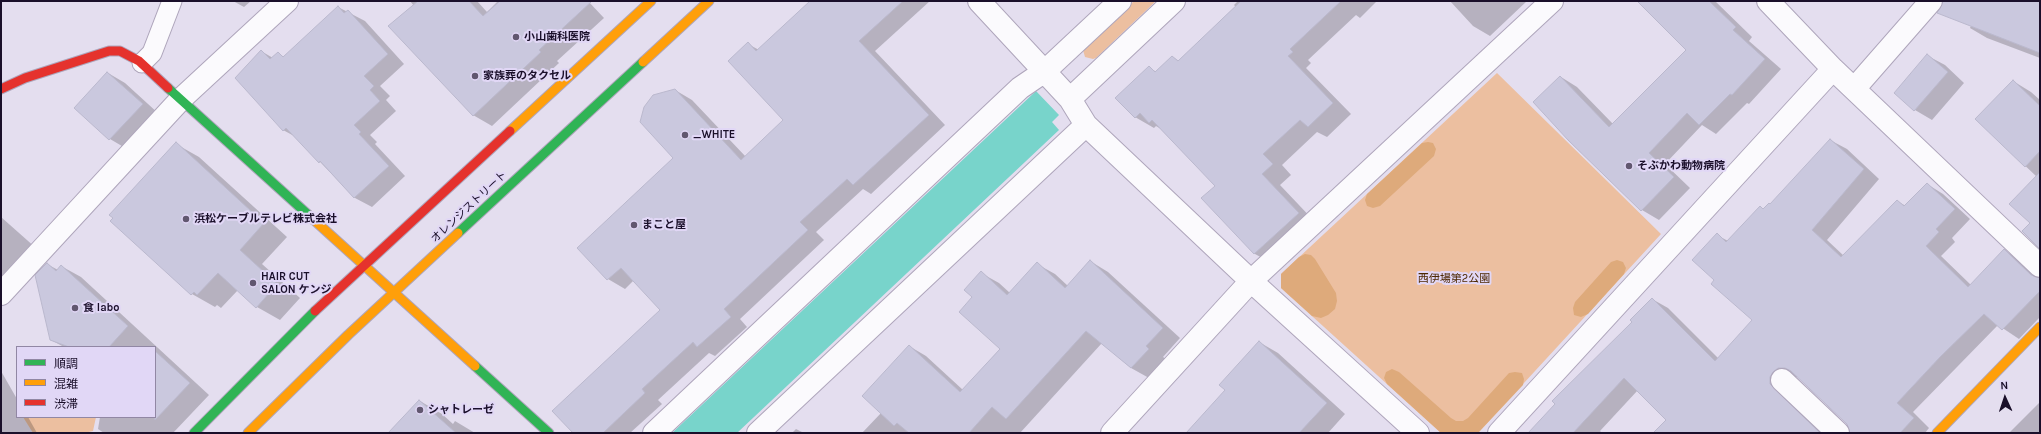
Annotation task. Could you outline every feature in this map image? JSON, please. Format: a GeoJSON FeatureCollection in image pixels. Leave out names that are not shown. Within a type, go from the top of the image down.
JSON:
{"type":"FeatureCollection","features":[{"type":"Feature","properties":{"kind":"street"},"geometry":{"type":"LineString","coordinates":[[1,294],[181,99],[287,1]]}},
{"type":"Feature","properties":{"kind":"street"},"geometry":{"type":"LineString","coordinates":[[194,433],[270,355],[364,266],[651,1]]}},
{"type":"Feature","properties":{"kind":"street","name":"オレンジストリート"},"geometry":{"type":"LineString","coordinates":[[248,433],[348,335],[709,1]]}},
{"type":"Feature","properties":{"kind":"street"},"geometry":{"type":"LineString","coordinates":[[979,1],[1070,99],[1086,124],[1251,281],[1418,433]]}},
{"type":"Feature","properties":{"kind":"street"},"geometry":{"type":"LineString","coordinates":[[654,433],[1020,88],[1045,71],[1120,1]]}},
{"type":"Feature","properties":{"kind":"street"},"geometry":{"type":"LineString","coordinates":[[1070,99],[1174,1]]}},
{"type":"Feature","properties":{"kind":"street"},"geometry":{"type":"LineString","coordinates":[[1112,433],[1251,281],[1552,1]]}},
{"type":"Feature","properties":{"kind":"street"},"geometry":{"type":"LineString","coordinates":[[1768,1],[1833,69],[2040,266]]}},
{"type":"Feature","properties":{"kind":"street"},"geometry":{"type":"LineString","coordinates":[[1854,89],[1931,1]]}},
{"type":"Feature","properties":{"kind":"street"},"geometry":{"type":"LineString","coordinates":[[1,89],[25,78],[109,51],[120,51],[130,55],[142,63],[549,433]]}},
{"type":"Feature","properties":{"kind":"street"},"geometry":{"type":"LineString","coordinates":[[1499,433],[1833,69]]}},
{"type":"Feature","properties":{"kind":"street"},"geometry":{"type":"LineString","coordinates":[[758,433],[1086,124]]}},
{"type":"Feature","properties":{"kind":"street"},"geometry":{"type":"LineString","coordinates":[[1937,433],[2040,327]]}},
{"type":"Feature","properties":{"kind":"street"},"geometry":{"type":"LineString","coordinates":[[1782,380],[1838,433]]}},
{"type":"Feature","properties":{"kind":"lane"},"geometry":{"type":"LineString","coordinates":[[142,63],[152,53],[172,1]]}},
{"type":"Feature","properties":{"kind":"green space"},"geometry":{"type":"Polygon","coordinates":[[[1134,1],[1156,1],[1096,58],[1093,59],[1085,57],[1083,50],[1085,47],[1134,1]]]}},
{"type":"Feature","properties":{"kind":"green space","name":"西伊場第2公園"},"geometry":{"type":"Polygon","coordinates":[[[1497,73],[1661,234],[1478,433],[1441,433],[1281,288],[1281,274],[1497,73]]]}},
{"type":"Feature","properties":{"kind":"green space"},"geometry":{"type":"Polygon","coordinates":[[[24,418],[96,418],[93,431],[84,433],[33,433],[24,418]]]}},
{"type":"Feature","properties":{"kind":"shaded area"},"geometry":{"type":"Polygon","coordinates":[[[1036,91],[1059,115],[1052,122],[1059,130],[737,433],[672,433],[1036,91]]]}},
{"type":"Feature","properties":{"kind":"shaded area"},"geometry":{"type":"Polygon","coordinates":[[[1422,143],[1433,143],[1436,149],[1434,156],[1380,206],[1373,208],[1367,206],[1365,200],[1367,194],[1422,143]]]}},
{"type":"Feature","properties":{"kind":"shaded area"},"geometry":{"type":"Polygon","coordinates":[[[1305,254],[1311,255],[1315,259],[1336,293],[1337,301],[1335,309],[1328,315],[1321,318],[1312,316],[1281,288],[1281,274],[1299,257],[1305,254]]]}},
{"type":"Feature","properties":{"kind":"shaded area"},"geometry":{"type":"Polygon","coordinates":[[[1617,260],[1623,262],[1626,268],[1624,274],[1588,314],[1581,317],[1574,315],[1573,308],[1575,302],[1611,262],[1617,260]]]}},
{"type":"Feature","properties":{"kind":"shaded area"},"geometry":{"type":"Polygon","coordinates":[[[1392,369],[1399,372],[1456,421],[1463,421],[1468,418],[1509,373],[1522,373],[1524,379],[1523,385],[1478,433],[1441,433],[1387,384],[1384,378],[1386,372],[1392,369]]]}},
{"type":"Feature","properties":{"kind":"building"},"geometry":{"type":"Polygon","coordinates":[[[418,1],[469,1],[483,16],[500,1],[592,1],[539,50],[541,52],[473,116],[388,26],[418,1]]]}},
{"type":"Feature","properties":{"kind":"building"},"geometry":{"type":"Polygon","coordinates":[[[810,1],[903,1],[859,41],[929,115],[853,185],[847,179],[800,222],[808,230],[724,309],[731,317],[697,347],[693,342],[642,389],[645,393],[603,433],[573,433],[552,411],[660,310],[621,268],[607,280],[577,248],[673,158],[640,122],[644,107],[653,95],[675,89],[741,160],[783,120],[728,61],[748,42],[756,51],[810,1]]]}},
{"type":"Feature","properties":{"kind":"building"},"geometry":{"type":"Polygon","coordinates":[[[1241,1],[1341,1],[1290,49],[1293,52],[1288,56],[1333,103],[1308,127],[1300,120],[1263,154],[1273,164],[1262,174],[1299,213],[1254,254],[1201,198],[1215,186],[1152,120],[1149,123],[1140,113],[1135,118],[1115,98],[1149,66],[1155,72],[1172,56],[1178,61],[1241,1]]]}},
{"type":"Feature","properties":{"kind":"building"},"geometry":{"type":"Polygon","coordinates":[[[1637,1],[1709,1],[1736,27],[1733,30],[1765,59],[1732,95],[1730,94],[1699,125],[1687,113],[1649,153],[1674,177],[1641,211],[1568,140],[1533,102],[1560,76],[1609,127],[1686,50],[1637,1]]]}},
{"type":"Feature","properties":{"kind":"building"},"geometry":{"type":"Polygon","coordinates":[[[1943,1],[2040,1],[2040,53],[1937,13],[1943,1]]]}},
{"type":"Feature","properties":{"kind":"building"},"geometry":{"type":"Polygon","coordinates":[[[338,6],[344,13],[348,10],[388,54],[364,76],[374,86],[370,90],[380,101],[354,125],[361,132],[359,134],[389,166],[354,198],[320,161],[319,163],[286,128],[283,131],[235,78],[261,50],[270,59],[278,52],[283,57],[338,6]]]}},
{"type":"Feature","properties":{"kind":"building"},"geometry":{"type":"Polygon","coordinates":[[[1927,54],[1948,72],[1914,111],[1894,93],[1927,54]]]}},
{"type":"Feature","properties":{"kind":"building"},"geometry":{"type":"Polygon","coordinates":[[[107,72],[143,104],[109,140],[74,108],[107,72]]]}},
{"type":"Feature","properties":{"kind":"building"},"geometry":{"type":"Polygon","coordinates":[[[2013,80],[2040,106],[2040,151],[2025,167],[1975,119],[2013,80]]]}},
{"type":"Feature","properties":{"kind":"building"},"geometry":{"type":"Polygon","coordinates":[[[1830,139],[1864,169],[1812,230],[1841,257],[1897,200],[1904,206],[1927,183],[1955,209],[1936,229],[1939,232],[1926,246],[1968,287],[2004,249],[2031,275],[2040,278],[2040,291],[2002,330],[1984,314],[1940,357],[1897,403],[1914,418],[1900,433],[1850,433],[1847,424],[1791,371],[1785,368],[1778,368],[1770,377],[1770,384],[1820,433],[1653,433],[1666,420],[1624,378],[1573,433],[1528,433],[1555,404],[1552,401],[1632,322],[1630,320],[1652,298],[1715,361],[1752,320],[1711,284],[1714,280],[1692,260],[1717,233],[1726,242],[1760,206],[1763,209],[1769,203],[1770,204],[1830,139]]]}},
{"type":"Feature","properties":{"kind":"building"},"geometry":{"type":"Polygon","coordinates":[[[176,142],[264,223],[240,250],[277,284],[256,308],[218,273],[197,295],[194,292],[191,295],[110,221],[113,218],[109,215],[176,142]]]}},
{"type":"Feature","properties":{"kind":"building"},"geometry":{"type":"Polygon","coordinates":[[[2040,172],[2040,249],[2022,231],[2030,223],[2009,204],[2040,172]]]}},
{"type":"Feature","properties":{"kind":"building"},"geometry":{"type":"Polygon","coordinates":[[[1090,260],[1163,328],[1146,346],[1149,349],[1131,368],[1086,331],[1006,419],[992,407],[969,433],[909,433],[897,423],[894,426],[862,396],[909,345],[960,392],[1000,349],[959,312],[972,297],[964,290],[981,271],[1007,295],[1037,262],[1065,288],[1090,260]]]}},
{"type":"Feature","properties":{"kind":"building","name":"食 labo"},"geometry":{"type":"Polygon","coordinates":[[[47,263],[56,271],[61,265],[128,326],[110,346],[66,346],[50,340],[35,275],[47,263]]]}},
{"type":"Feature","properties":{"kind":"building"},"geometry":{"type":"Polygon","coordinates":[[[1259,341],[1327,403],[1299,433],[1186,433],[1225,390],[1219,385],[1259,341]]]}},
{"type":"Feature","properties":{"kind":"building"},"geometry":{"type":"Polygon","coordinates":[[[156,352],[190,383],[155,420],[156,418],[156,352]]]}},
{"type":"Feature","properties":{"kind":"building","name":"シャトレーゼ"},"geometry":{"type":"Polygon","coordinates":[[[419,400],[456,433],[388,433],[419,400]]]}},
{"type":"Feature","properties":{"kind":"traffic: fast"},"geometry":{"type":"LineString","coordinates":[[458,233],[643,62]]}},
{"type":"Feature","properties":{"kind":"traffic: fast"},"geometry":{"type":"LineString","coordinates":[[168,88],[314,220]]}},
{"type":"Feature","properties":{"kind":"traffic: fast"},"geometry":{"type":"LineString","coordinates":[[194,433],[315,311]]}},
{"type":"Feature","properties":{"kind":"traffic: fast"},"geometry":{"type":"LineString","coordinates":[[475,366],[549,433]]}},
{"type":"Feature","properties":{"kind":"traffic: slow"},"geometry":{"type":"LineString","coordinates":[[510,131],[651,1]]}},
{"type":"Feature","properties":{"kind":"traffic: slow"},"geometry":{"type":"LineString","coordinates":[[643,62],[709,1]]}},
{"type":"Feature","properties":{"kind":"traffic: slow"},"geometry":{"type":"LineString","coordinates":[[314,220],[475,366]]}},
{"type":"Feature","properties":{"kind":"traffic: slow"},"geometry":{"type":"LineString","coordinates":[[248,433],[348,335],[458,233]]}},
{"type":"Feature","properties":{"kind":"traffic: slow"},"geometry":{"type":"LineString","coordinates":[[1937,433],[2040,327]]}},
{"type":"Feature","properties":{"kind":"traffic: jam"},"geometry":{"type":"LineString","coordinates":[[1,89],[25,78],[109,51],[120,51],[139,61],[168,88]]}},
{"type":"Feature","properties":{"kind":"traffic: jam"},"geometry":{"type":"LineString","coordinates":[[315,311],[510,131]]}},
{"type":"Feature","properties":{"kind":"place","name":"小山歯科医院"},"geometry":{"type":"Point","coordinates":[516,37]}},
{"type":"Feature","properties":{"kind":"place","name":"家族葬のタクセル"},"geometry":{"type":"Point","coordinates":[475,76]}},
{"type":"Feature","properties":{"kind":"place","name":"_WHITE"},"geometry":{"type":"Point","coordinates":[685,135]}},
{"type":"Feature","properties":{"kind":"place","name":"そぶかわ動物病院"},"geometry":{"type":"Point","coordinates":[1629,166]}},
{"type":"Feature","properties":{"kind":"place","name":"浜松ケーブルテレビ株式会社"},"geometry":{"type":"Point","coordinates":[186,219]}},
{"type":"Feature","properties":{"kind":"place","name":"まこと屋"},"geometry":{"type":"Point","coordinates":[634,225]}},
{"type":"Feature","properties":{"kind":"place","name":"HAIR CUT SALON ケンジ"},"geometry":{"type":"Point","coordinates":[253,283]}},
{"type":"Feature","properties":{"kind":"place","name":"食 labo"},"geometry":{"type":"Point","coordinates":[75,308]}},
{"type":"Feature","properties":{"kind":"place","name":"シャトレーゼ"},"geometry":{"type":"Point","coordinates":[420,410]}}]}
